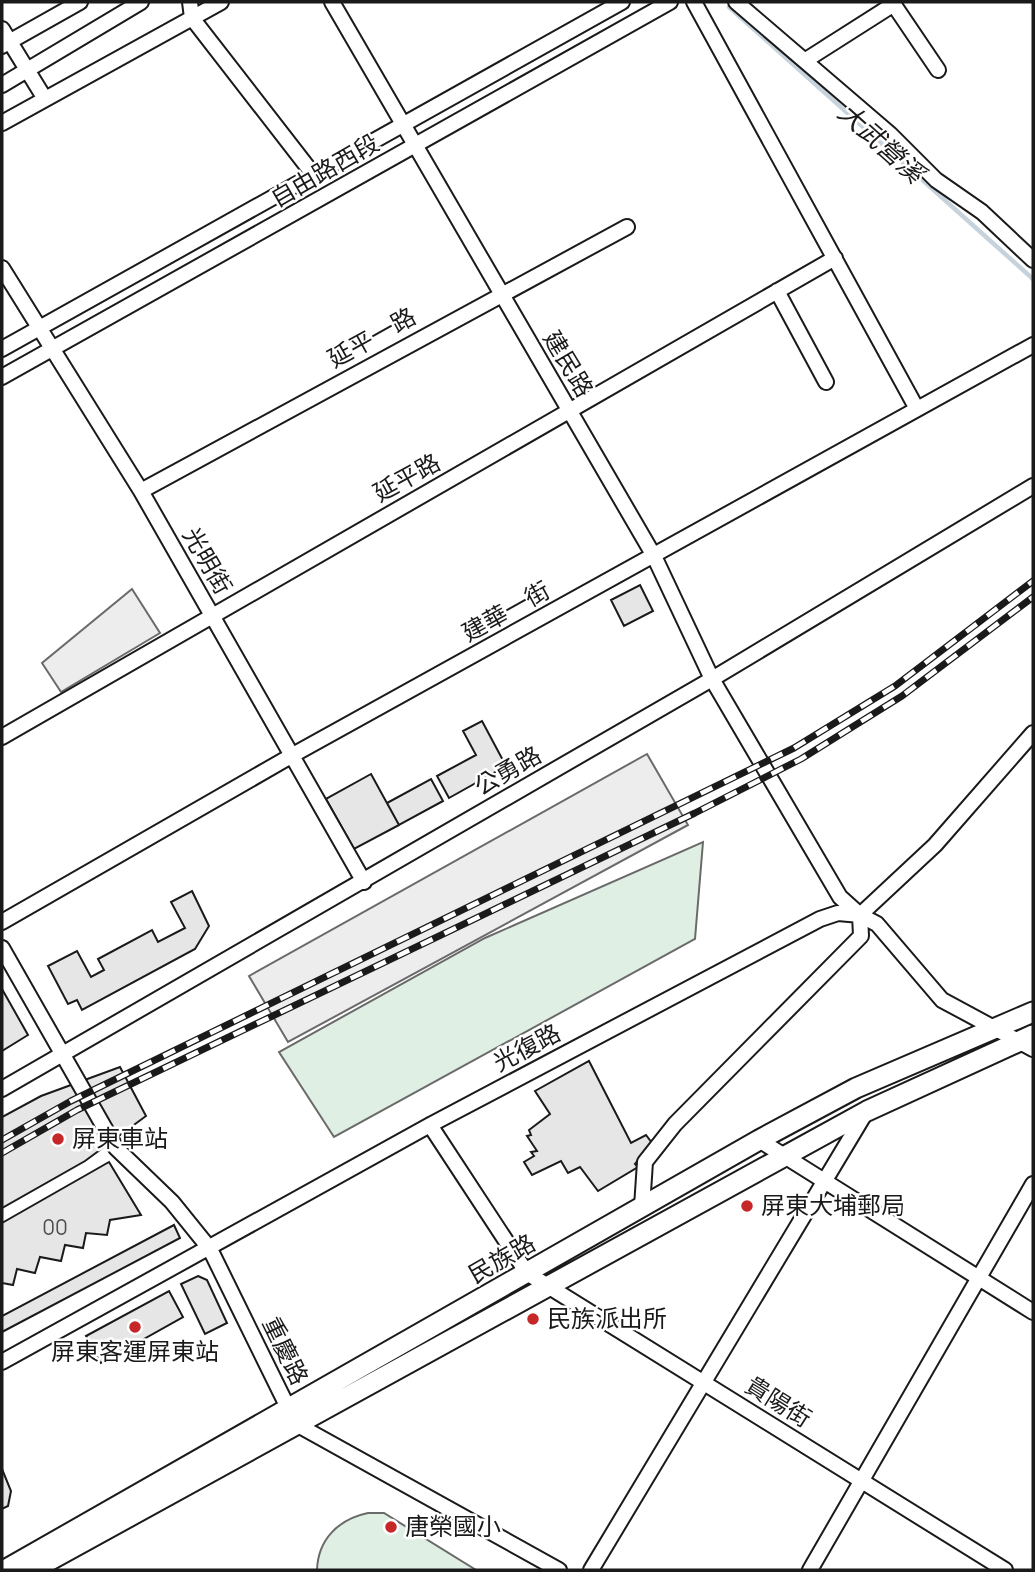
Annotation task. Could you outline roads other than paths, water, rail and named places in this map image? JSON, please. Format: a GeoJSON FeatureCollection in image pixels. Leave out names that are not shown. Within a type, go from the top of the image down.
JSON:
{"type":"FeatureCollection","features":[{"type":"Feature","properties":{"kind":"street"},"geometry":{"type":"LineString","coordinates":[[45,99],[5,38],[80,2]]}},
{"type":"Feature","properties":{"kind":"street"},"geometry":{"type":"LineString","coordinates":[[2,85],[141,2]]}},
{"type":"Feature","properties":{"kind":"street"},"geometry":{"type":"LineString","coordinates":[[190,2],[192,18],[313,174]]}},
{"type":"Feature","properties":{"kind":"street"},"geometry":{"type":"LineString","coordinates":[[2,123],[221,2]]}},
{"type":"Feature","properties":{"kind":"street","name":"建民路"},"geometry":{"type":"LineString","coordinates":[[332,2],[654,556],[712,679],[840,897],[860,915],[877,924],[942,1000],[992,1028],[1028,1042]]}},
{"type":"Feature","properties":{"kind":"street","name":"自由路西段"},"geometry":{"type":"LineString","coordinates":[[2,349],[622,2]]}},
{"type":"Feature","properties":{"kind":"street","name":"自由路西段"},"geometry":{"type":"LineString","coordinates":[[2,377],[669,2]]}},
{"type":"Feature","properties":{"kind":"street"},"geometry":{"type":"LineString","coordinates":[[694,2],[917,409]]}},
{"type":"Feature","properties":{"kind":"street"},"geometry":{"type":"LineString","coordinates":[[736,2],[806,60],[936,180],[982,212],[1033,260]]}},
{"type":"Feature","properties":{"kind":"street"},"geometry":{"type":"LineString","coordinates":[[806,60],[893,3],[938,70]]}},
{"type":"Feature","properties":{"kind":"street","name":"延平一路"},"geometry":{"type":"LineString","coordinates":[[141,491],[627,227]]}},
{"type":"Feature","properties":{"kind":"street","name":"延平路"},"geometry":{"type":"LineString","coordinates":[[2,737],[835,258]]}},
{"type":"Feature","properties":{"kind":"street","name":"光明街"},"geometry":{"type":"LineString","coordinates":[[2,268],[141,491],[364,882]]}},
{"type":"Feature","properties":{"kind":"street"},"geometry":{"type":"LineString","coordinates":[[777,290],[826,382]]}},
{"type":"Feature","properties":{"kind":"street","name":"建華一街"},"geometry":{"type":"LineString","coordinates":[[2,922],[291,756],[1033,345]]}},
{"type":"Feature","properties":{"kind":"street","name":"公勇路"},"geometry":{"type":"LineString","coordinates":[[2,1089],[712,679],[1033,486]]}},
{"type":"Feature","properties":{"kind":"street"},"geometry":{"type":"LineString","coordinates":[[642,1207],[645,1161],[675,1124],[861,936],[860,915],[935,845],[1033,733]]}},
{"type":"Feature","properties":{"kind":"street","name":"光復路"},"geometry":{"type":"LineString","coordinates":[[2,1362],[210,1249],[429,1125],[820,919],[838,913],[860,915]]}},
{"type":"Feature","properties":{"kind":"street","name":"重慶路"},"geometry":{"type":"LineString","coordinates":[[2,948],[116,1148],[172,1202],[210,1249],[292,1416],[559,1570]]}},
{"type":"Feature","properties":{"kind":"street","name":"民族路"},"geometry":{"type":"LineString","coordinates":[[32,1570],[527,1273],[759,1140],[856,1088],[1033,1012]]}},
{"type":"Feature","properties":{"kind":"street","name":"民族路"},"geometry":{"type":"LineString","coordinates":[[5,1570],[292,1416],[549,1287],[867,1111],[1028,1042]]}},
{"type":"Feature","properties":{"kind":"street"},"geometry":{"type":"LineString","coordinates":[[591,1570],[867,1111]]}},
{"type":"Feature","properties":{"kind":"street"},"geometry":{"type":"LineString","coordinates":[[429,1125],[527,1273]]}},
{"type":"Feature","properties":{"kind":"street"},"geometry":{"type":"LineString","coordinates":[[759,1140],[782,1158],[824,1181],[1033,1312]]}},
{"type":"Feature","properties":{"kind":"street"},"geometry":{"type":"LineString","coordinates":[[810,1570],[1033,1184]]}},
{"type":"Feature","properties":{"kind":"street","name":"貴陽街"},"geometry":{"type":"LineString","coordinates":[[527,1273],[1005,1570]]}},
{"type":"Feature","properties":{"kind":"waterway","name":"大武營溪"},"geometry":{"type":"LineString","coordinates":[[729,7],[1033,279]]}},
{"type":"Feature","properties":{"kind":"railway"},"geometry":{"type":"LineString","coordinates":[[2,1140],[71,1101],[794,748],[895,686],[1033,581]]}},
{"type":"Feature","properties":{"kind":"railway"},"geometry":{"type":"LineString","coordinates":[[2,1153],[77,1110],[695,813],[801,759],[902,696],[1033,597]]}},
{"type":"Feature","properties":{"kind":"place","name":"屏東車站"},"geometry":{"type":"Point","coordinates":[58,1139]}},
{"type":"Feature","properties":{"kind":"place","name":"屏東大埔郵局"},"geometry":{"type":"Point","coordinates":[747,1206]}},
{"type":"Feature","properties":{"kind":"place","name":"民族派出所"},"geometry":{"type":"Point","coordinates":[533,1319]}},
{"type":"Feature","properties":{"kind":"place","name":"屏東客運屏東站"},"geometry":{"type":"Point","coordinates":[135,1327]}},
{"type":"Feature","properties":{"kind":"place","name":"唐榮國小"},"geometry":{"type":"Point","coordinates":[391,1527]}}]}
